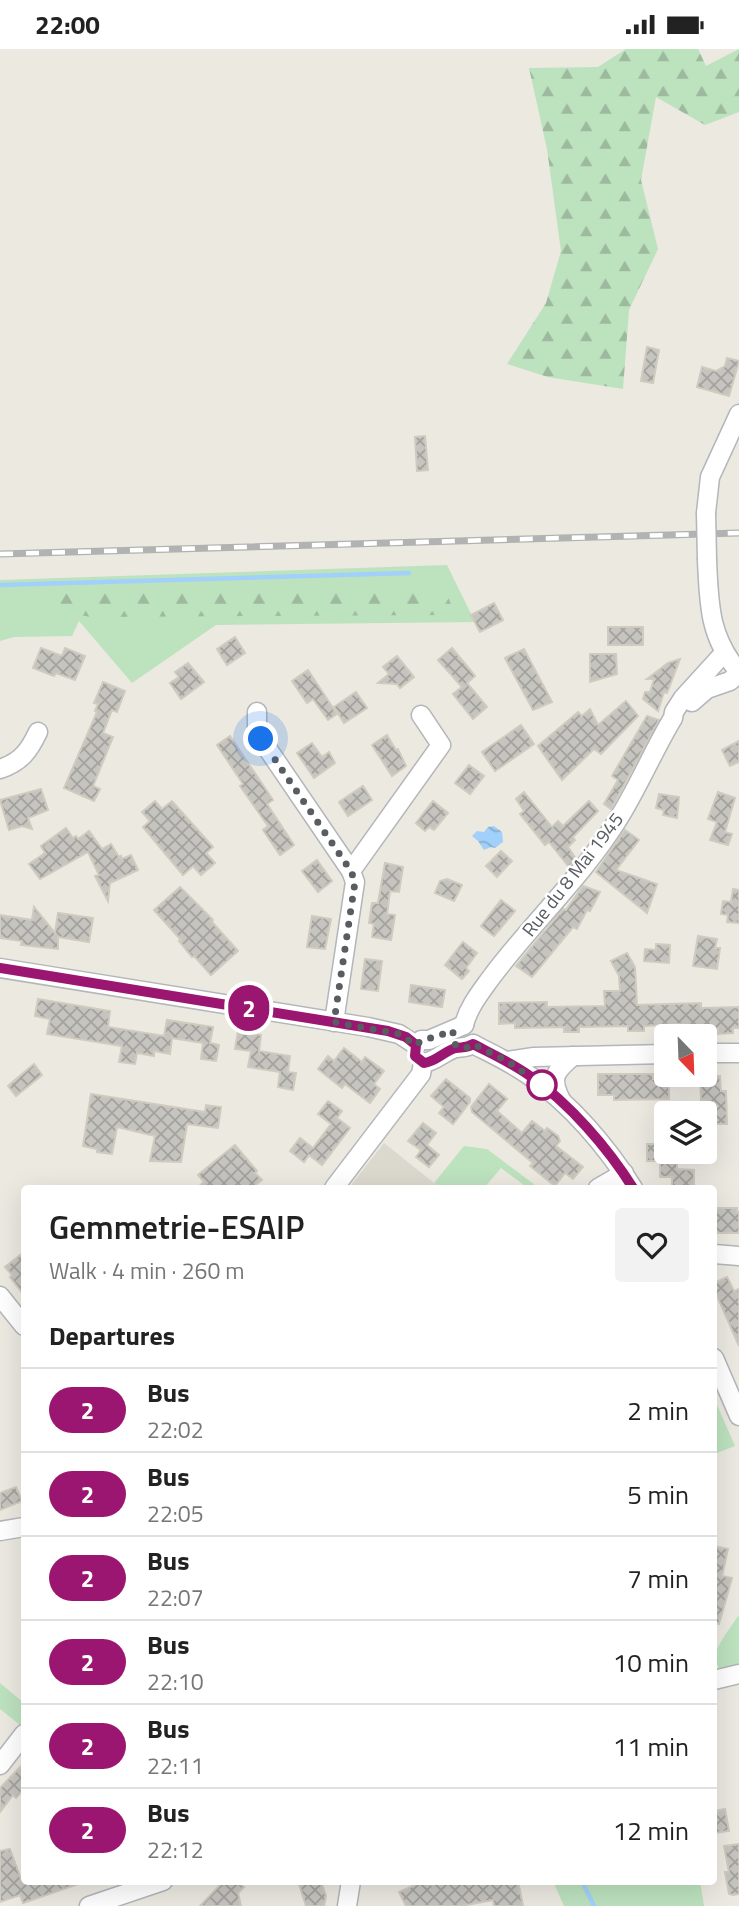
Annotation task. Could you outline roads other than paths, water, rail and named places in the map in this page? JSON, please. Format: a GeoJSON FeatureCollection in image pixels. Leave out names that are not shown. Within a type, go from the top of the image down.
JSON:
{"type":"FeatureCollection","features":[{"type":"Feature","properties":{"kind":"street","name":"Rue du 8 Mai 1945"},"geometry":{"type":"LineString","coordinates":[[673,718],[707,689],[730,681],[739,673],[724,653],[712,621],[706,513],[710,477],[737,424]]}},
{"type":"Feature","properties":{"kind":"street","name":"Rue du 8 Mai 1945"},"geometry":{"type":"LineString","coordinates":[[462,1037],[476,999],[616,822],[674,712],[683,698],[724,653]]}},
{"type":"Feature","properties":{"kind":"street"},"geometry":{"type":"LineString","coordinates":[[257,712],[257,731],[261,739],[351,871],[355,882],[334,1022]]}},
{"type":"Feature","properties":{"kind":"street"},"geometry":{"type":"LineString","coordinates":[[351,871],[441,745],[421,715]]}},
{"type":"Feature","properties":{"kind":"street"},"geometry":{"type":"LineString","coordinates":[[0,769],[23,757],[38,732]]}},
{"type":"Feature","properties":{"kind":"street"},"geometry":{"type":"LineString","coordinates":[[0,968],[399,1034],[426,1051]]}},
{"type":"Feature","properties":{"kind":"street"},"geometry":{"type":"LineString","coordinates":[[426,1051],[462,1037],[507,1061],[561,1102],[603,1147],[632,1185]]}},
{"type":"Feature","properties":{"kind":"street"},"geometry":{"type":"LineString","coordinates":[[336,1185],[421,1074],[426,1051]]}},
{"type":"Feature","properties":{"kind":"street"},"geometry":{"type":"LineString","coordinates":[[718,1053],[739,1053]]}},
{"type":"Feature","properties":{"kind":"street"},"geometry":{"type":"LineString","coordinates":[[507,1061],[534,1057],[654,1054]]}},
{"type":"Feature","properties":{"kind":"street"},"geometry":{"type":"LineString","coordinates":[[561,1102],[555,1087],[556,1072],[573,1056]]}},
{"type":"Feature","properties":{"kind":"street"},"geometry":{"type":"LineString","coordinates":[[603,1185],[624,1173]]}},
{"type":"Feature","properties":{"kind":"street"},"geometry":{"type":"LineString","coordinates":[[717,1254],[739,1256]]}},
{"type":"Feature","properties":{"kind":"street"},"geometry":{"type":"LineString","coordinates":[[0,1296],[21,1321]]}},
{"type":"Feature","properties":{"kind":"street"},"geometry":{"type":"LineString","coordinates":[[717,1365],[739,1416]]}},
{"type":"Feature","properties":{"kind":"street"},"geometry":{"type":"LineString","coordinates":[[0,1531],[21,1528]]}},
{"type":"Feature","properties":{"kind":"street"},"geometry":{"type":"LineString","coordinates":[[717,1679],[739,1674]]}},
{"type":"Feature","properties":{"kind":"street"},"geometry":{"type":"LineString","coordinates":[[0,1765],[21,1738]]}},
{"type":"Feature","properties":{"kind":"street"},"geometry":{"type":"LineString","coordinates":[[89,1906],[151,1885]]}},
{"type":"Feature","properties":{"kind":"street"},"geometry":{"type":"LineString","coordinates":[[346,1906],[350,1885]]}},
{"type":"Feature","properties":{"kind":"water"},"geometry":{"type":"Polygon","coordinates":[[[494,826],[502,832],[503,842],[495,848],[484,850],[472,836],[477,831],[484,832],[488,827],[494,826]]]}},
{"type":"Feature","properties":{"kind":"waterway"},"geometry":{"type":"LineString","coordinates":[[0,585],[409,573]]}},
{"type":"Feature","properties":{"kind":"waterway"},"geometry":{"type":"LineString","coordinates":[[584,1885],[594,1906]]}},
{"type":"Feature","properties":{"kind":"railway"},"geometry":{"type":"LineString","coordinates":[[0,554],[739,533]]}}]}
